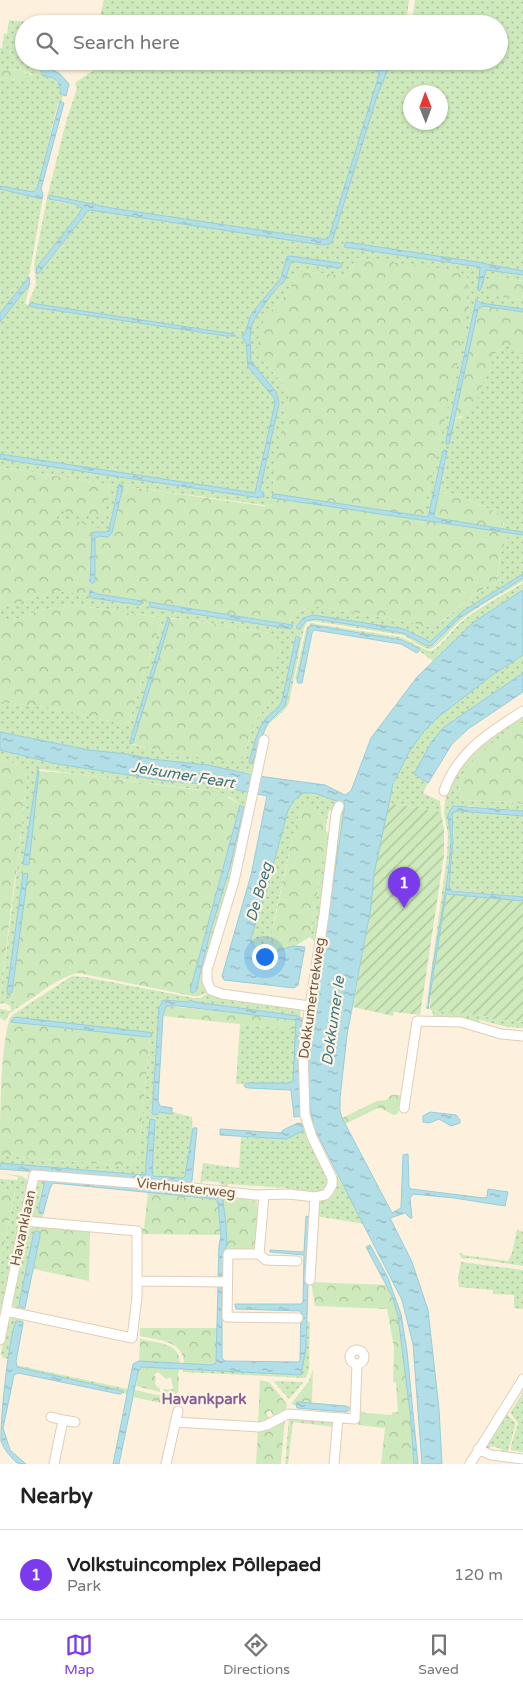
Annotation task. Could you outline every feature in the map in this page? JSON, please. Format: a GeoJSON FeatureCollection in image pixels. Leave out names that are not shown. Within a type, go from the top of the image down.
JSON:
{"type":"FeatureCollection","features":[{"type":"Feature","properties":{"kind":"street"},"geometry":{"type":"LineString","coordinates":[[444,791],[452,772],[470,748],[523,711]]}},
{"type":"Feature","properties":{"kind":"street"},"geometry":{"type":"LineString","coordinates":[[264,740],[234,881],[207,970],[207,982],[211,990],[222,994],[309,1006]]}},
{"type":"Feature","properties":{"kind":"street","name":"Dokkumertrekweg"},"geometry":{"type":"LineString","coordinates":[[315,1197],[325,1194],[332,1184],[331,1174],[312,1137],[305,1115],[303,1051],[324,915],[336,814],[339,806]]}},
{"type":"Feature","properties":{"kind":"street"},"geometry":{"type":"LineString","coordinates":[[404,1108],[417,1021],[461,1022],[501,1034],[523,1036]]}},
{"type":"Feature","properties":{"kind":"street","name":"Vierhuisterweg"},"geometry":{"type":"LineString","coordinates":[[34,1174],[264,1195],[315,1197]]}},
{"type":"Feature","properties":{"kind":"street","name":"Havanklaan"},"geometry":{"type":"LineString","coordinates":[[0,1340],[34,1174]]}},
{"type":"Feature","properties":{"kind":"street"},"geometry":{"type":"LineString","coordinates":[[259,1254],[264,1195]]}},
{"type":"Feature","properties":{"kind":"street"},"geometry":{"type":"LineString","coordinates":[[310,1280],[315,1197]]}},
{"type":"Feature","properties":{"kind":"street"},"geometry":{"type":"LineString","coordinates":[[6,1311],[132,1338],[137,1281],[137,1231],[24,1221]]}},
{"type":"Feature","properties":{"kind":"street"},"geometry":{"type":"LineString","coordinates":[[297,1261],[266,1260],[259,1254],[228,1254],[227,1317],[298,1318]]}},
{"type":"Feature","properties":{"kind":"street"},"geometry":{"type":"LineString","coordinates":[[137,1281],[227,1282]]}},
{"type":"Feature","properties":{"kind":"street"},"geometry":{"type":"LineString","coordinates":[[175,1422],[259,1427],[288,1414],[355,1419],[356,1364]]}},
{"type":"Feature","properties":{"kind":"street"},"geometry":{"type":"LineString","coordinates":[[470,1464],[523,1379]]}},
{"type":"Feature","properties":{"kind":"street"},"geometry":{"type":"LineString","coordinates":[[166,1464],[178,1411]]}},
{"type":"Feature","properties":{"kind":"street"},"geometry":{"type":"LineString","coordinates":[[51,1417],[75,1422]]}},
{"type":"Feature","properties":{"kind":"street"},"geometry":{"type":"LineString","coordinates":[[334,1464],[338,1418]]}},
{"type":"Feature","properties":{"kind":"street"},"geometry":{"type":"LineString","coordinates":[[54,1464],[63,1420]]}},
{"type":"Feature","properties":{"kind":"street"},"geometry":{"type":"LineString","coordinates":[[478,1449],[491,1455],[523,1459]]}},
{"type":"Feature","properties":{"kind":"green space"},"geometry":{"type":"Polygon","coordinates":[[[104,0],[409,0],[407,15],[100,15],[104,0]]]}},
{"type":"Feature","properties":{"kind":"green space"},"geometry":{"type":"Polygon","coordinates":[[[415,0],[523,0],[523,271],[346,242],[344,246],[480,267],[481,291],[485,270],[523,275],[523,281],[496,277],[501,297],[523,300],[523,309],[481,303],[479,300],[475,300],[445,443],[449,443],[454,419],[461,418],[487,372],[495,353],[505,345],[520,350],[523,353],[523,532],[502,529],[504,523],[498,513],[458,495],[439,491],[446,460],[443,451],[430,516],[422,517],[463,274],[359,258],[353,264],[351,272],[345,276],[304,271],[293,280],[290,290],[270,312],[264,362],[286,387],[289,396],[273,479],[275,494],[273,494],[272,498],[274,498],[271,506],[123,486],[120,484],[109,529],[106,532],[98,532],[98,528],[57,519],[56,511],[62,511],[112,485],[0,467],[0,459],[261,497],[261,486],[279,403],[251,361],[250,337],[252,324],[272,294],[280,287],[291,261],[338,268],[340,263],[287,257],[281,278],[250,317],[245,335],[248,367],[274,398],[275,403],[255,493],[0,454],[0,322],[30,284],[25,304],[32,307],[226,336],[236,335],[30,303],[29,301],[36,285],[34,265],[47,198],[66,122],[77,88],[75,83],[94,70],[374,70],[378,71],[379,75],[327,239],[111,208],[60,197],[48,198],[82,207],[79,214],[37,267],[37,274],[90,210],[327,245],[332,242],[377,96],[388,70],[508,70],[508,15],[413,15],[415,0]]]}},
{"type":"Feature","properties":{"kind":"green space"},"geometry":{"type":"Polygon","coordinates":[[[9,20],[15,21],[15,70],[0,69],[0,48],[2,48],[4,33],[7,34],[9,20]]]}},
{"type":"Feature","properties":{"kind":"green space"},"geometry":{"type":"Polygon","coordinates":[[[0,69],[20,70],[35,77],[17,80],[0,78],[0,69]]]}},
{"type":"Feature","properties":{"kind":"green space"},"geometry":{"type":"Polygon","coordinates":[[[20,70],[42,70],[43,76],[58,83],[60,94],[63,95],[62,101],[58,103],[37,189],[33,192],[0,186],[0,78],[17,80],[34,75],[20,70]]]}},
{"type":"Feature","properties":{"kind":"green space"},"geometry":{"type":"Polygon","coordinates":[[[0,189],[42,199],[43,197],[29,277],[0,313],[0,189]]]}},
{"type":"Feature","properties":{"kind":"green space"},"geometry":{"type":"Polygon","coordinates":[[[355,258],[449,270],[463,274],[468,278],[466,325],[422,517],[275,494],[273,479],[289,396],[286,387],[264,362],[257,350],[262,324],[290,290],[293,280],[298,273],[304,271],[345,276],[351,272],[355,258]]]}},
{"type":"Feature","properties":{"kind":"green space"},"geometry":{"type":"Polygon","coordinates":[[[491,278],[523,281],[523,300],[501,297],[490,293],[491,278]]]}},
{"type":"Feature","properties":{"kind":"green space"},"geometry":{"type":"Polygon","coordinates":[[[483,306],[523,312],[523,353],[520,350],[505,345],[495,353],[472,412],[454,419],[478,309],[483,306]]]}},
{"type":"Feature","properties":{"kind":"green space"},"geometry":{"type":"Polygon","coordinates":[[[0,467],[112,485],[103,518],[56,511],[57,519],[92,524],[98,528],[98,532],[92,534],[90,582],[94,583],[95,538],[112,533],[123,486],[263,506],[271,506],[274,498],[509,533],[500,555],[497,581],[476,593],[434,627],[423,627],[411,622],[320,607],[310,607],[294,613],[289,624],[97,594],[89,591],[89,594],[56,591],[0,608],[0,467]]]}},
{"type":"Feature","properties":{"kind":"green space"},"geometry":{"type":"Polygon","coordinates":[[[439,491],[458,495],[498,513],[504,518],[502,529],[436,518],[434,516],[439,491]]]}},
{"type":"Feature","properties":{"kind":"green space"},"geometry":{"type":"Polygon","coordinates":[[[509,533],[523,535],[523,574],[463,611],[430,642],[404,629],[313,615],[301,620],[296,627],[302,627],[306,622],[316,619],[403,633],[429,646],[434,644],[459,618],[523,578],[523,581],[465,617],[430,649],[402,635],[313,621],[307,622],[304,628],[289,703],[269,724],[263,735],[255,774],[89,750],[0,732],[0,702],[54,708],[128,725],[162,618],[75,605],[40,610],[11,621],[0,621],[0,608],[56,591],[89,594],[92,598],[140,605],[142,601],[149,602],[150,607],[291,629],[293,625],[289,624],[294,613],[310,607],[411,622],[423,627],[441,622],[476,593],[497,581],[500,555],[509,533]],[[168,618],[130,744],[160,751],[244,757],[254,722],[270,702],[270,633],[168,618]],[[296,636],[282,701],[277,710],[269,715],[252,763],[267,724],[281,711],[287,700],[300,638],[296,636]]]}},
{"type":"Feature","properties":{"kind":"green space"},"geometry":{"type":"Polygon","coordinates":[[[523,583],[523,590],[474,622],[433,661],[406,641],[311,625],[297,680],[295,679],[306,629],[310,623],[400,637],[431,651],[439,646],[466,618],[523,583]]]}},
{"type":"Feature","properties":{"kind":"green space"},"geometry":{"type":"Polygon","coordinates":[[[75,605],[162,618],[128,725],[54,708],[0,702],[0,621],[11,621],[40,610],[75,605]]]}},
{"type":"Feature","properties":{"kind":"green space"},"geometry":{"type":"Polygon","coordinates":[[[170,619],[183,619],[270,633],[280,643],[270,702],[254,722],[244,757],[233,761],[201,758],[132,744],[170,619]]]}},
{"type":"Feature","properties":{"kind":"green space"},"geometry":{"type":"Polygon","coordinates":[[[523,655],[523,673],[444,727],[414,774],[428,783],[423,793],[440,801],[441,812],[388,803],[402,764],[424,730],[473,690],[523,655]]]}},
{"type":"Feature","properties":{"kind":"green space"},"geometry":{"type":"Polygon","coordinates":[[[523,715],[523,723],[495,741],[469,765],[463,774],[460,784],[461,796],[466,800],[523,803],[523,811],[469,806],[452,808],[449,823],[451,838],[445,894],[428,1009],[426,1009],[447,856],[448,835],[444,813],[450,782],[471,751],[523,715]]]}},
{"type":"Feature","properties":{"kind":"green space"},"geometry":{"type":"Polygon","coordinates":[[[523,723],[523,803],[466,800],[461,796],[460,784],[463,774],[469,765],[495,741],[523,723]]]}},
{"type":"Feature","properties":{"kind":"green space"},"geometry":{"type":"Polygon","coordinates":[[[0,750],[57,764],[167,781],[207,784],[251,793],[238,852],[215,933],[209,991],[205,994],[193,996],[193,993],[196,991],[210,933],[230,867],[243,805],[240,805],[230,797],[202,790],[38,769],[7,992],[7,996],[17,999],[23,1004],[10,1013],[5,1021],[0,1018],[0,1009],[11,1011],[10,1006],[5,1003],[0,1004],[0,997],[18,862],[27,775],[18,764],[0,760],[0,750]]]}},
{"type":"Feature","properties":{"kind":"green space"},"geometry":{"type":"Polygon","coordinates":[[[0,760],[20,766],[27,775],[18,862],[0,997],[0,760]]]}},
{"type":"Feature","properties":{"kind":"green space"},"geometry":{"type":"Polygon","coordinates":[[[39,771],[222,793],[240,805],[190,991],[193,993],[193,996],[78,973],[56,982],[23,1004],[17,999],[7,996],[7,992],[10,994],[12,992],[28,875],[23,874],[23,864],[29,864],[39,771]]]}},
{"type":"Feature","properties":{"kind":"green space"},"geometry":{"type":"Polygon","coordinates":[[[302,793],[314,793],[338,801],[335,811],[329,810],[326,826],[319,813],[301,811],[296,822],[273,925],[273,952],[269,954],[258,951],[254,947],[251,938],[266,892],[288,810],[294,800],[302,793]]]}},
{"type":"Feature","properties":{"kind":"green space"},"geometry":{"type":"Polygon","coordinates":[[[342,803],[345,804],[309,1044],[312,1122],[329,1161],[365,1224],[315,1216],[317,1203],[330,1195],[336,1186],[315,1139],[307,1115],[305,1062],[339,810],[342,803]]]}},
{"type":"Feature","properties":{"kind":"green space"},"geometry":{"type":"Polygon","coordinates":[[[388,803],[441,812],[444,830],[444,855],[420,1015],[394,1012],[393,1016],[353,1007],[371,907],[374,874],[388,803]]]}},
{"type":"Feature","properties":{"kind":"green space"},"geometry":{"type":"Polygon","coordinates":[[[310,805],[315,806],[326,826],[326,831],[331,837],[329,858],[322,862],[310,937],[295,946],[273,952],[271,937],[296,822],[301,811],[310,805]]]}},
{"type":"Feature","properties":{"kind":"green space"},"geometry":{"type":"Polygon","coordinates":[[[453,811],[523,816],[523,897],[450,890],[454,833],[451,815],[453,811]]]}},
{"type":"Feature","properties":{"kind":"green space"},"geometry":{"type":"Polygon","coordinates":[[[329,858],[318,945],[310,937],[322,861],[329,858]]]}},
{"type":"Feature","properties":{"kind":"green space"},"geometry":{"type":"Polygon","coordinates":[[[446,894],[523,901],[523,1022],[430,1010],[446,894]]]}},
{"type":"Feature","properties":{"kind":"green space"},"geometry":{"type":"Polygon","coordinates":[[[72,976],[194,998],[200,998],[209,993],[298,1008],[301,1010],[300,1017],[194,1001],[167,1000],[160,1003],[152,1114],[156,1115],[159,1112],[171,1114],[172,1112],[192,1117],[190,1158],[183,1178],[164,1178],[152,1174],[155,1120],[149,1128],[145,1175],[0,1163],[0,1155],[125,1166],[138,1159],[150,1037],[152,1034],[18,1018],[12,1015],[72,976]]]}},
{"type":"Feature","properties":{"kind":"green space"},"geometry":{"type":"Polygon","coordinates":[[[166,1006],[295,1019],[297,1022],[296,1030],[163,1016],[166,1006]]]}},
{"type":"Feature","properties":{"kind":"green space"},"geometry":{"type":"Polygon","coordinates":[[[432,1010],[523,1022],[523,1028],[507,1027],[480,1020],[479,1025],[434,1019],[432,1010]]]}},
{"type":"Feature","properties":{"kind":"green space"},"geometry":{"type":"Polygon","coordinates":[[[12,1015],[14,1017],[11,1020],[16,1023],[150,1037],[138,1159],[135,1164],[125,1166],[0,1155],[3,1060],[8,1025],[12,1015]]]}},
{"type":"Feature","properties":{"kind":"green space"},"geometry":{"type":"Polygon","coordinates":[[[240,1024],[296,1030],[293,1081],[288,1083],[236,1084],[240,1024]]]}},
{"type":"Feature","properties":{"kind":"green space"},"geometry":{"type":"Polygon","coordinates":[[[391,1095],[402,1095],[398,1113],[395,1115],[378,1108],[345,1124],[342,1118],[377,1101],[386,1100],[391,1095]]]}},
{"type":"Feature","properties":{"kind":"green space"},"geometry":{"type":"Polygon","coordinates":[[[305,1130],[329,1179],[327,1188],[318,1194],[285,1192],[288,1189],[286,1188],[228,1184],[228,1187],[221,1185],[219,1182],[204,1181],[200,1183],[203,1163],[239,1168],[241,1137],[286,1139],[305,1130]]]}},
{"type":"Feature","properties":{"kind":"green space"},"geometry":{"type":"Polygon","coordinates":[[[0,1173],[22,1176],[29,1181],[0,1322],[0,1265],[15,1192],[0,1190],[0,1179],[17,1180],[19,1177],[0,1173]]]}},
{"type":"Feature","properties":{"kind":"green space"},"geometry":{"type":"Polygon","coordinates":[[[47,1177],[250,1196],[256,1200],[260,1210],[251,1201],[228,1195],[48,1178],[43,1185],[40,1200],[39,1213],[43,1214],[42,1219],[32,1217],[30,1205],[33,1191],[38,1181],[47,1177]]]}},
{"type":"Feature","properties":{"kind":"green space"},"geometry":{"type":"Polygon","coordinates":[[[0,1190],[15,1191],[0,1265],[0,1190]]]}},
{"type":"Feature","properties":{"kind":"green space"},"geometry":{"type":"Polygon","coordinates":[[[148,1192],[215,1199],[218,1203],[221,1235],[141,1234],[141,1228],[144,1228],[148,1192]]]}},
{"type":"Feature","properties":{"kind":"green space"},"geometry":{"type":"Polygon","coordinates":[[[230,1197],[251,1202],[259,1212],[256,1247],[253,1250],[224,1251],[226,1233],[223,1202],[224,1199],[230,1197]]]}},
{"type":"Feature","properties":{"kind":"green space"},"geometry":{"type":"Polygon","coordinates":[[[31,1226],[41,1226],[40,1232],[35,1231],[33,1236],[19,1304],[25,1308],[25,1311],[16,1309],[12,1305],[26,1230],[31,1226]]]}},
{"type":"Feature","properties":{"kind":"green space"},"geometry":{"type":"Polygon","coordinates":[[[41,1226],[90,1231],[89,1281],[34,1269],[41,1226]]]}},
{"type":"Feature","properties":{"kind":"green space"},"geometry":{"type":"Polygon","coordinates":[[[517,1229],[523,1232],[523,1266],[468,1258],[462,1259],[459,1253],[508,1261],[512,1253],[517,1229]]]}},
{"type":"Feature","properties":{"kind":"green space"},"geometry":{"type":"Polygon","coordinates":[[[461,1262],[523,1270],[523,1309],[514,1308],[514,1295],[493,1294],[493,1290],[459,1287],[458,1277],[461,1262]]]}},
{"type":"Feature","properties":{"kind":"green space"},"geometry":{"type":"Polygon","coordinates":[[[311,1282],[387,1285],[397,1314],[401,1334],[414,1464],[381,1464],[385,1428],[358,1425],[358,1410],[366,1413],[391,1415],[393,1412],[398,1412],[396,1383],[393,1382],[394,1348],[387,1309],[315,1306],[311,1282]]]}},
{"type":"Feature","properties":{"kind":"green space"},"geometry":{"type":"Polygon","coordinates":[[[13,1317],[23,1318],[23,1322],[15,1322],[8,1359],[3,1358],[1,1354],[7,1322],[13,1317]]]}},
{"type":"Feature","properties":{"kind":"green space"},"geometry":{"type":"Polygon","coordinates":[[[307,1320],[310,1323],[309,1369],[306,1378],[183,1372],[183,1369],[301,1375],[306,1348],[307,1320]]]}},
{"type":"Feature","properties":{"kind":"green space"},"geometry":{"type":"Polygon","coordinates":[[[140,1328],[217,1328],[216,1363],[211,1365],[184,1364],[180,1350],[168,1342],[140,1336],[140,1328]]]}},
{"type":"Feature","properties":{"kind":"green space"},"geometry":{"type":"Polygon","coordinates":[[[140,1339],[172,1347],[179,1356],[180,1363],[139,1361],[140,1339]]]}},
{"type":"Feature","properties":{"kind":"green space"},"geometry":{"type":"Polygon","coordinates":[[[16,1365],[128,1389],[127,1394],[122,1393],[122,1391],[19,1368],[16,1365]]]}},
{"type":"Feature","properties":{"kind":"green space"},"geometry":{"type":"Polygon","coordinates":[[[141,1367],[179,1369],[178,1395],[163,1393],[164,1388],[165,1390],[173,1389],[171,1377],[166,1379],[158,1372],[154,1375],[156,1378],[155,1383],[160,1388],[160,1392],[136,1386],[138,1372],[141,1367]]]}},
{"type":"Feature","properties":{"kind":"green space"},"geometry":{"type":"Polygon","coordinates":[[[313,1369],[312,1403],[298,1402],[296,1406],[291,1404],[309,1381],[313,1369]]]}},
{"type":"Feature","properties":{"kind":"green space"},"geometry":{"type":"Polygon","coordinates":[[[260,1380],[269,1382],[287,1404],[286,1411],[274,1417],[270,1410],[266,1413],[270,1419],[258,1423],[260,1380]]]}},
{"type":"Feature","properties":{"kind":"green space"},"geometry":{"type":"Polygon","coordinates":[[[275,1381],[302,1382],[303,1383],[289,1399],[275,1381]]]}},
{"type":"Feature","properties":{"kind":"green space"},"geometry":{"type":"Polygon","coordinates":[[[523,1385],[523,1389],[507,1414],[516,1423],[508,1453],[500,1455],[502,1449],[491,1446],[488,1451],[485,1448],[523,1385]]]}},
{"type":"Feature","properties":{"kind":"green space"},"geometry":{"type":"Polygon","coordinates":[[[135,1390],[175,1399],[175,1406],[133,1397],[135,1390]]]}},
{"type":"Feature","properties":{"kind":"green space"},"geometry":{"type":"Polygon","coordinates":[[[523,1392],[523,1452],[511,1450],[518,1423],[510,1413],[523,1392]]]}},
{"type":"Feature","properties":{"kind":"green space"},"geometry":{"type":"Polygon","coordinates":[[[285,1418],[281,1464],[256,1464],[258,1430],[285,1418]]]}},
{"type":"Feature","properties":{"kind":"green space"},"geometry":{"type":"Polygon","coordinates":[[[289,1418],[333,1422],[334,1427],[293,1422],[288,1464],[285,1464],[289,1418]]]}},
{"type":"Feature","properties":{"kind":"water"},"geometry":{"type":"Polygon","coordinates":[[[42,70],[53,70],[60,74],[69,84],[66,96],[60,94],[60,86],[56,80],[43,76],[42,70]]]}},
{"type":"Feature","properties":{"kind":"water"},"geometry":{"type":"Polygon","coordinates":[[[374,70],[388,70],[377,96],[330,244],[322,245],[90,210],[38,274],[36,273],[37,267],[82,208],[75,204],[49,199],[49,195],[111,208],[327,239],[379,75],[378,71],[374,70]]]}},
{"type":"Feature","properties":{"kind":"water"},"geometry":{"type":"Polygon","coordinates":[[[60,101],[64,103],[41,189],[42,199],[0,189],[0,186],[33,192],[37,189],[60,101]]]}},
{"type":"Feature","properties":{"kind":"water"},"geometry":{"type":"Polygon","coordinates":[[[346,242],[477,262],[523,271],[523,275],[486,270],[479,291],[480,267],[344,247],[346,242]]]}},
{"type":"Feature","properties":{"kind":"water"},"geometry":{"type":"Polygon","coordinates":[[[287,257],[340,263],[342,265],[338,268],[291,261],[285,280],[272,294],[252,324],[250,337],[251,361],[276,392],[279,403],[260,490],[264,497],[253,497],[0,459],[0,454],[255,493],[275,403],[274,398],[248,367],[246,343],[242,335],[245,334],[250,317],[256,308],[281,278],[287,257]]]}},
{"type":"Feature","properties":{"kind":"water"},"geometry":{"type":"Polygon","coordinates":[[[29,277],[30,284],[0,322],[0,313],[29,277]]]}},
{"type":"Feature","properties":{"kind":"water"},"geometry":{"type":"Polygon","coordinates":[[[476,299],[481,303],[523,309],[523,312],[483,306],[478,309],[449,444],[446,444],[446,440],[476,299]]]}},
{"type":"Feature","properties":{"kind":"water"},"geometry":{"type":"Polygon","coordinates":[[[30,303],[234,334],[236,336],[32,307],[29,306],[30,303]]]}},
{"type":"Feature","properties":{"kind":"water"},"geometry":{"type":"Polygon","coordinates":[[[443,451],[447,451],[434,516],[436,518],[523,532],[523,535],[272,498],[273,494],[275,494],[428,517],[443,451]]]}},
{"type":"Feature","properties":{"kind":"water"},"geometry":{"type":"Polygon","coordinates":[[[119,484],[123,486],[112,533],[108,537],[99,536],[95,538],[95,580],[94,583],[91,583],[92,534],[109,530],[119,484]]]}},
{"type":"Feature","properties":{"kind":"water"},"geometry":{"type":"Polygon","coordinates":[[[523,574],[523,578],[459,618],[431,646],[425,645],[403,633],[316,619],[306,621],[299,630],[296,627],[303,618],[313,615],[404,629],[430,642],[463,611],[523,574]]]}},
{"type":"Feature","properties":{"kind":"water"},"geometry":{"type":"Polygon","coordinates":[[[90,590],[97,594],[142,601],[140,605],[92,598],[89,596],[90,590]]]}},
{"type":"Feature","properties":{"kind":"water"},"geometry":{"type":"Polygon","coordinates":[[[523,590],[523,655],[491,676],[437,718],[424,731],[409,752],[393,784],[374,874],[371,907],[347,1035],[340,1111],[392,1213],[401,1208],[403,1155],[408,1154],[409,1187],[411,1189],[484,1198],[487,1197],[488,1189],[508,1192],[505,1206],[413,1194],[410,1198],[412,1218],[405,1213],[390,1218],[412,1262],[428,1310],[439,1409],[442,1464],[422,1464],[413,1344],[402,1300],[314,1128],[310,1107],[308,1084],[309,1044],[345,804],[314,793],[303,793],[294,800],[288,810],[266,892],[251,938],[258,951],[269,954],[293,946],[305,947],[298,985],[294,988],[224,980],[222,976],[251,875],[267,796],[207,784],[167,781],[57,764],[0,750],[0,732],[89,750],[208,765],[258,776],[325,785],[345,795],[351,791],[371,738],[417,677],[474,622],[523,590]]]}},
{"type":"Feature","properties":{"kind":"water"},"geometry":{"type":"Polygon","coordinates":[[[149,602],[293,626],[291,629],[150,607],[149,602]]]}},
{"type":"Feature","properties":{"kind":"water"},"geometry":{"type":"Polygon","coordinates":[[[169,618],[166,634],[133,743],[130,744],[167,620],[169,618]]]}},
{"type":"Feature","properties":{"kind":"water"},"geometry":{"type":"Polygon","coordinates":[[[311,625],[402,640],[420,649],[417,653],[401,644],[314,630],[302,683],[298,683],[308,629],[311,625]]]}},
{"type":"Feature","properties":{"kind":"water"},"geometry":{"type":"Polygon","coordinates":[[[296,636],[300,638],[285,706],[267,724],[250,764],[253,746],[261,726],[282,701],[296,636]]]}},
{"type":"Feature","properties":{"kind":"water"},"geometry":{"type":"Polygon","coordinates":[[[523,673],[523,692],[468,729],[452,744],[428,783],[414,774],[432,741],[444,727],[523,673]]]}},
{"type":"Feature","properties":{"kind":"water"},"geometry":{"type":"Polygon","coordinates":[[[38,769],[29,864],[26,865],[23,864],[38,769]]]}},
{"type":"Feature","properties":{"kind":"water"},"geometry":{"type":"Polygon","coordinates":[[[240,805],[244,807],[230,867],[210,933],[196,991],[192,993],[190,991],[240,805]]]}},
{"type":"Feature","properties":{"kind":"water"},"geometry":{"type":"Polygon","coordinates":[[[453,806],[523,811],[523,816],[458,811],[452,813],[453,839],[449,887],[452,891],[523,897],[523,901],[446,894],[428,1009],[449,861],[451,840],[448,814],[453,806]]]}},
{"type":"Feature","properties":{"kind":"water"},"geometry":{"type":"Polygon","coordinates":[[[23,874],[28,874],[12,992],[10,994],[7,992],[23,874]]]}},
{"type":"Feature","properties":{"kind":"water"},"geometry":{"type":"Polygon","coordinates":[[[190,1000],[298,1016],[303,1019],[299,1068],[302,1116],[294,1117],[291,1090],[248,1088],[244,1085],[247,1083],[288,1083],[293,1081],[296,1020],[178,1006],[166,1006],[163,1016],[158,1101],[160,1106],[172,1108],[172,1114],[159,1112],[157,1115],[152,1114],[159,1008],[162,1001],[188,1002],[190,1000]]]}},
{"type":"Feature","properties":{"kind":"water"},"geometry":{"type":"Polygon","coordinates":[[[14,1017],[147,1032],[151,1033],[152,1036],[11,1022],[14,1017]]]}},
{"type":"Feature","properties":{"kind":"water"},"geometry":{"type":"Polygon","coordinates":[[[430,1112],[456,1115],[460,1123],[451,1126],[439,1119],[429,1123],[423,1122],[423,1116],[430,1112]]]}},
{"type":"Feature","properties":{"kind":"water"},"geometry":{"type":"Polygon","coordinates":[[[150,1119],[155,1120],[152,1174],[154,1176],[183,1178],[185,1176],[193,1128],[197,1128],[192,1181],[189,1184],[0,1169],[0,1163],[145,1175],[150,1119]]]}},
{"type":"Feature","properties":{"kind":"water"},"geometry":{"type":"Polygon","coordinates":[[[298,1123],[304,1124],[305,1130],[286,1139],[220,1135],[220,1129],[281,1133],[283,1130],[298,1123]]]}},
{"type":"Feature","properties":{"kind":"water"},"geometry":{"type":"Polygon","coordinates":[[[45,1180],[228,1195],[230,1198],[224,1199],[223,1202],[227,1243],[224,1255],[223,1278],[218,1278],[221,1235],[218,1203],[215,1199],[53,1183],[43,1214],[39,1213],[39,1206],[45,1180]]]}},
{"type":"Feature","properties":{"kind":"water"},"geometry":{"type":"Polygon","coordinates":[[[306,1216],[310,1217],[306,1348],[301,1375],[141,1367],[138,1372],[119,1464],[113,1464],[133,1364],[139,1361],[211,1365],[216,1363],[218,1285],[222,1285],[222,1358],[225,1361],[299,1362],[301,1311],[236,1309],[235,1304],[301,1304],[303,1302],[304,1255],[270,1252],[270,1250],[304,1252],[306,1216]]]}},
{"type":"Feature","properties":{"kind":"water"},"geometry":{"type":"Polygon","coordinates":[[[35,1231],[40,1232],[40,1236],[25,1308],[20,1307],[19,1304],[35,1231]]]}},
{"type":"Feature","properties":{"kind":"water"},"geometry":{"type":"Polygon","coordinates":[[[370,1245],[388,1278],[401,1314],[407,1351],[418,1464],[414,1464],[410,1412],[398,1316],[392,1296],[366,1247],[370,1245]]]}},
{"type":"Feature","properties":{"kind":"water"},"geometry":{"type":"Polygon","coordinates":[[[16,1321],[23,1322],[16,1361],[17,1367],[123,1391],[119,1394],[18,1373],[14,1375],[3,1428],[10,1450],[26,1464],[17,1463],[10,1456],[1,1441],[5,1381],[16,1321]]]}},
{"type":"Feature","properties":{"kind":"water"},"geometry":{"type":"Polygon","coordinates":[[[296,1403],[346,1406],[350,1408],[345,1412],[297,1408],[296,1403]]]}},
{"type":"Feature","properties":{"kind":"place","name":"Volkstuincomplex Pôllepaed"},"geometry":{"type":"Point","coordinates":[404,908]}},
{"type":"Feature","properties":{"kind":"district","name":"Havankpark"},"geometry":{"type":"Point","coordinates":[204,1399]}},
{"type":"Feature","properties":{"kind":"water label","name":"Jelsumer Feart"},"geometry":{"type":"Point","coordinates":[183,775]}},
{"type":"Feature","properties":{"kind":"water label","name":"De Boeg"},"geometry":{"type":"Point","coordinates":[259,892]}},
{"type":"Feature","properties":{"kind":"water label","name":"Dokkumer Ie"},"geometry":{"type":"Point","coordinates":[333,1021]}}]}
